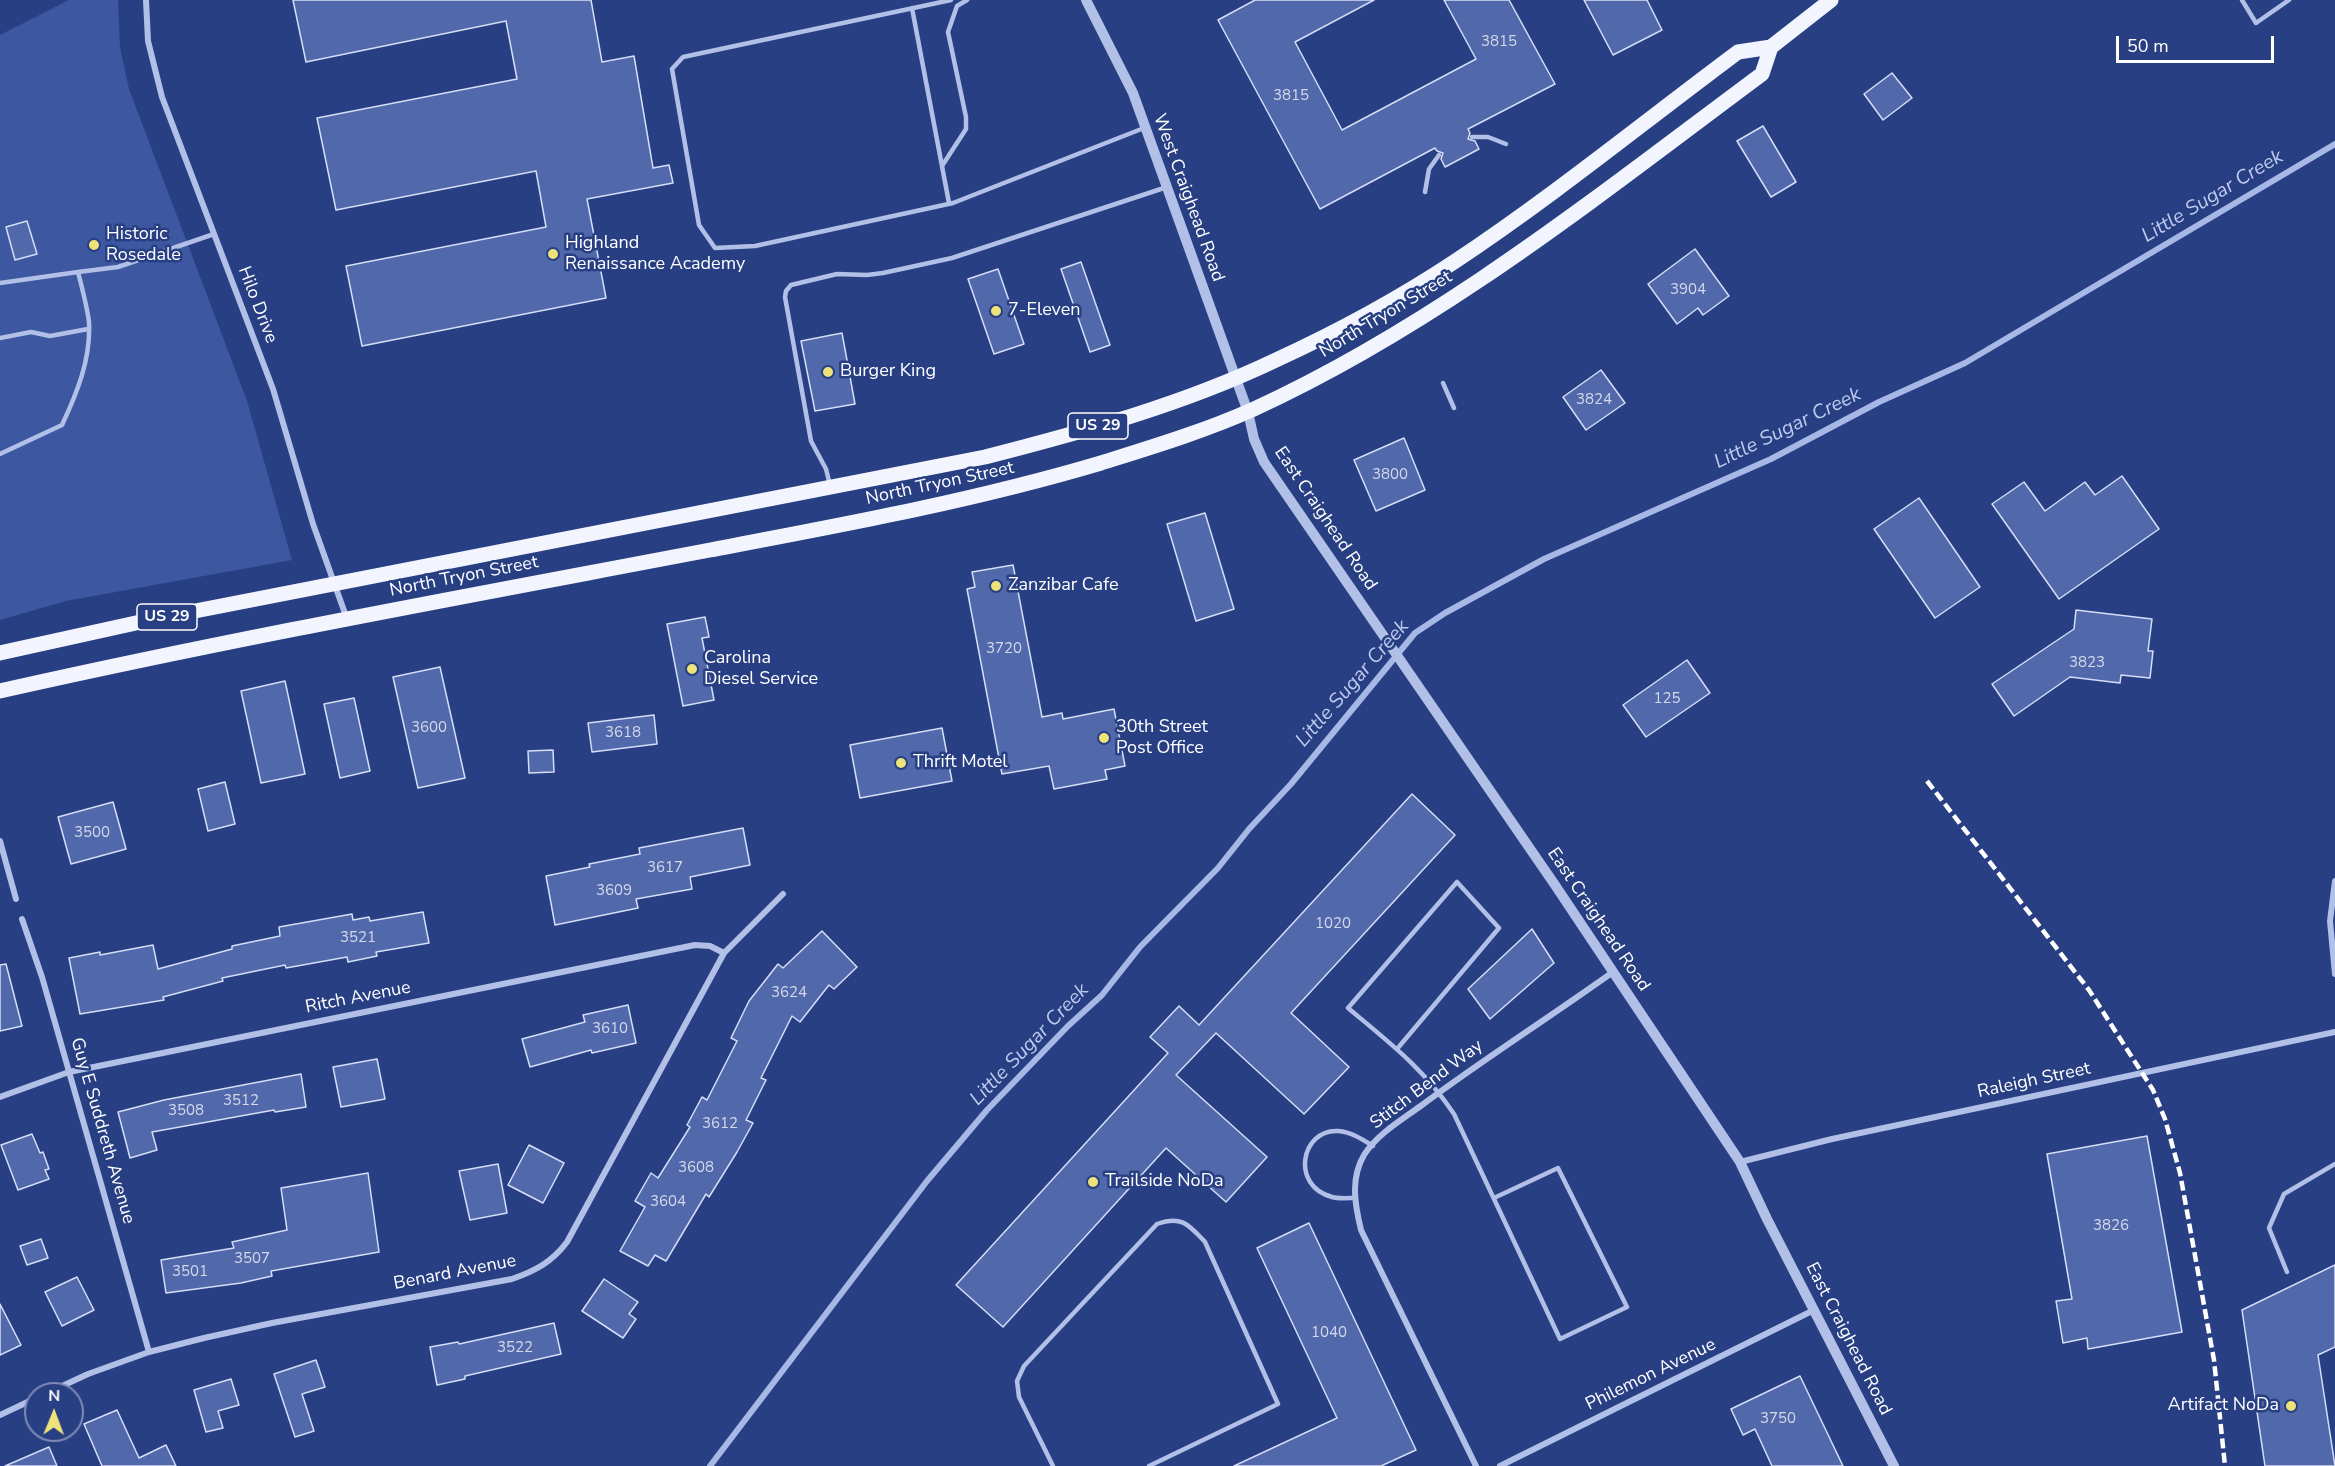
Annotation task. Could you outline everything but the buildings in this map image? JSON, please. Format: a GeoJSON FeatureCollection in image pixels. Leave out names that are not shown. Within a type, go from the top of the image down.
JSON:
{"type":"FeatureCollection","features":[{"type":"Feature","properties":{"kind":"main road","name":"North Tryon Street"},"geometry":{"type":"LineString","coordinates":[[0,653],[334,584],[985,457],[1049,441],[1198,393],[1277,360],[1350,323],[1445,267],[1532,207],[1738,52],[1772,47],[1831,0]]}},
{"type":"Feature","properties":{"kind":"main road","name":"North Tryon Street"},"geometry":{"type":"LineString","coordinates":[[0,692],[347,620],[885,516],[1033,483],[1143,450],[1248,412],[1372,349],[1502,266],[1762,74],[1772,47]]}},
{"type":"Feature","properties":{"kind":"street","name":"Hilo Drive"},"geometry":{"type":"LineString","coordinates":[[146,0],[148,41],[155,78],[273,389],[313,524],[347,620]]}},
{"type":"Feature","properties":{"kind":"street","name":"West Craighead Road"},"geometry":{"type":"LineString","coordinates":[[1086,0],[1133,93],[1248,412]]}},
{"type":"Feature","properties":{"kind":"street","name":"East Craighead Road"},"geometry":{"type":"LineString","coordinates":[[1248,412],[1254,439],[1264,462],[1613,972],[1740,1162],[1894,1466]]}},
{"type":"Feature","properties":{"kind":"street"},"geometry":{"type":"LineString","coordinates":[[0,841],[16,899]]}},
{"type":"Feature","properties":{"kind":"street"},"geometry":{"type":"LineString","coordinates":[[2335,881],[2333,921],[2335,974]]}},
{"type":"Feature","properties":{"kind":"street","name":"Benard Avenue"},"geometry":{"type":"LineString","coordinates":[[71,1382],[149,1352],[272,1323],[512,1279],[533,1272],[552,1259],[567,1242],[724,953],[783,894]]}},
{"type":"Feature","properties":{"kind":"street","name":"Guy E Suddreth Avenue"},"geometry":{"type":"LineString","coordinates":[[22,919],[42,977],[149,1352]]}},
{"type":"Feature","properties":{"kind":"street","name":"Ritch Avenue"},"geometry":{"type":"LineString","coordinates":[[0,1097],[69,1072],[695,945],[710,946],[724,953]]}},
{"type":"Feature","properties":{"kind":"street","name":"Stitch Bend Way"},"geometry":{"type":"LineString","coordinates":[[1476,1466],[1361,1230],[1354,1179],[1364,1155],[1383,1134],[1439,1092],[1613,972]]}},
{"type":"Feature","properties":{"kind":"street","name":"Raleigh Street"},"geometry":{"type":"LineString","coordinates":[[1740,1162],[1832,1139],[2335,1032]]}},
{"type":"Feature","properties":{"kind":"street","name":"Philemon Avenue"},"geometry":{"type":"LineString","coordinates":[[1500,1466],[1815,1310]]}},
{"type":"Feature","properties":{"kind":"street"},"geometry":{"type":"LineString","coordinates":[[0,1415],[24,1404]]}},
{"type":"Feature","properties":{"kind":"lane"},"geometry":{"type":"LineString","coordinates":[[951,0],[683,57],[672,69],[699,225],[715,248],[755,246],[949,203],[1146,128]]}},
{"type":"Feature","properties":{"kind":"lane"},"geometry":{"type":"LineString","coordinates":[[942,166],[966,129],[966,117],[948,32],[957,6],[968,0]]}},
{"type":"Feature","properties":{"kind":"lane"},"geometry":{"type":"LineString","coordinates":[[2242,0],[2256,23],[2289,0]]}},
{"type":"Feature","properties":{"kind":"lane"},"geometry":{"type":"LineString","coordinates":[[912,8],[949,203]]}},
{"type":"Feature","properties":{"kind":"lane"},"geometry":{"type":"LineString","coordinates":[[1472,137],[1488,137],[1506,144]]}},
{"type":"Feature","properties":{"kind":"lane"},"geometry":{"type":"LineString","coordinates":[[1425,192],[1429,169],[1439,155]]}},
{"type":"Feature","properties":{"kind":"lane"},"geometry":{"type":"LineString","coordinates":[[831,487],[826,469],[811,441],[785,297],[786,291],[797,282],[837,274],[867,275],[952,258],[1167,187]]}},
{"type":"Feature","properties":{"kind":"lane"},"geometry":{"type":"LineString","coordinates":[[0,283],[118,267],[214,234]]}},
{"type":"Feature","properties":{"kind":"lane"},"geometry":{"type":"LineString","coordinates":[[0,454],[62,425],[77,392],[86,362],[88,329],[78,272]]}},
{"type":"Feature","properties":{"kind":"lane"},"geometry":{"type":"LineString","coordinates":[[0,338],[31,332],[50,336],[88,329]]}},
{"type":"Feature","properties":{"kind":"lane"},"geometry":{"type":"LineString","coordinates":[[1443,383],[1454,408]]}},
{"type":"Feature","properties":{"kind":"lane"},"geometry":{"type":"LineString","coordinates":[[1397,1049],[1499,928],[1457,882],[1348,1008],[1418,1067],[1454,1114],[1560,1339],[1627,1306],[1558,1168],[1494,1198]]}},
{"type":"Feature","properties":{"kind":"lane"},"geometry":{"type":"LineString","coordinates":[[1355,1198],[1332,1197],[1316,1189],[1306,1178],[1304,1162],[1310,1145],[1322,1135],[1337,1131],[1354,1135],[1372,1146]]}},
{"type":"Feature","properties":{"kind":"lane"},"geometry":{"type":"LineString","coordinates":[[2287,1272],[2269,1228],[2284,1194],[2335,1164]]}},
{"type":"Feature","properties":{"kind":"lane"},"geometry":{"type":"LineString","coordinates":[[1053,1466],[1019,1397],[1017,1381],[1024,1366],[1157,1224],[1171,1219],[1188,1224],[1205,1242],[1278,1404],[1149,1466]]}},
{"type":"Feature","properties":{"kind":"shaded area","name":"Historic Rosedale"},"geometry":{"type":"Polygon","coordinates":[[[69,0],[118,0],[120,47],[129,89],[247,401],[292,560],[66,601],[0,620],[0,35],[69,0]]]}},
{"type":"Feature","properties":{"kind":"waterway","name":"Little Sugar Creek"},"geometry":{"type":"LineString","coordinates":[[710,1466],[927,1181],[987,1110],[1068,1026],[1102,995],[1140,947],[1218,868],[1249,829],[1291,784],[1415,633],[1445,613],[1544,559],[1771,459],[1879,402],[1965,363],[2335,144]]}},
{"type":"Feature","properties":{"kind":"railway"},"geometry":{"type":"LineString","coordinates":[[1927,781],[2089,990],[2153,1090],[2165,1119],[2180,1173],[2214,1360],[2225,1466]]}},
{"type":"Feature","properties":{"kind":"place","name":"Historic Rosedale"},"geometry":{"type":"Point","coordinates":[94,245]}},
{"type":"Feature","properties":{"kind":"place","name":"Highland Renaissance Academy"},"geometry":{"type":"Point","coordinates":[553,254]}},
{"type":"Feature","properties":{"kind":"place","name":"7-Eleven"},"geometry":{"type":"Point","coordinates":[996,311]}},
{"type":"Feature","properties":{"kind":"place","name":"Burger King"},"geometry":{"type":"Point","coordinates":[828,372]}},
{"type":"Feature","properties":{"kind":"place","name":"Zanzibar Cafe"},"geometry":{"type":"Point","coordinates":[996,586]}},
{"type":"Feature","properties":{"kind":"place","name":"Carolina Diesel Service"},"geometry":{"type":"Point","coordinates":[692,669]}},
{"type":"Feature","properties":{"kind":"place","name":"30th Street Post Office"},"geometry":{"type":"Point","coordinates":[1104,738]}},
{"type":"Feature","properties":{"kind":"place","name":"Thrift Motel"},"geometry":{"type":"Point","coordinates":[901,763]}},
{"type":"Feature","properties":{"kind":"place","name":"Trailside NoDa"},"geometry":{"type":"Point","coordinates":[1093,1182]}},
{"type":"Feature","properties":{"kind":"place","name":"Artifact NoDa"},"geometry":{"type":"Point","coordinates":[2291,1406]}}]}
